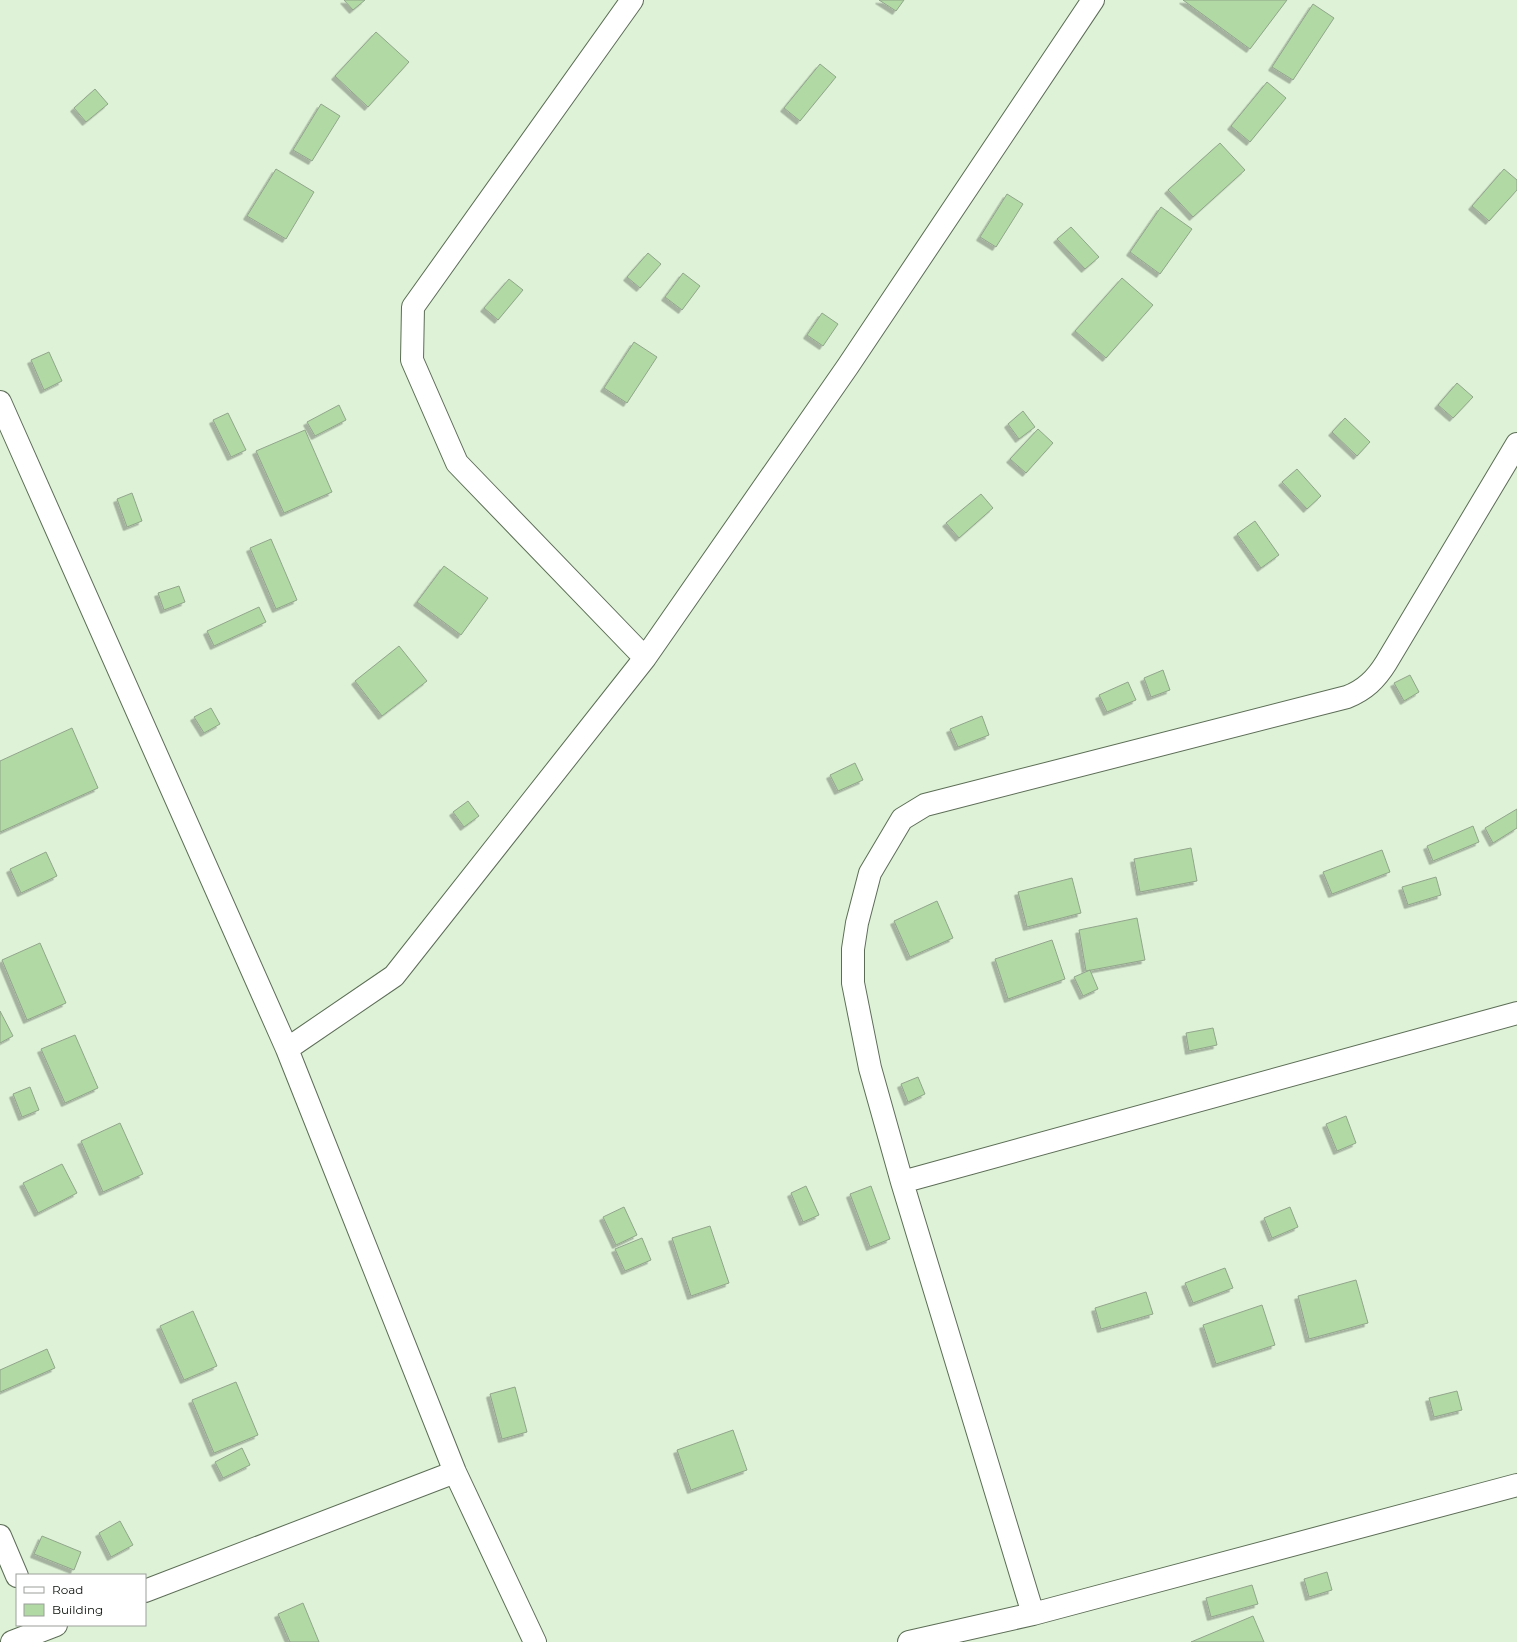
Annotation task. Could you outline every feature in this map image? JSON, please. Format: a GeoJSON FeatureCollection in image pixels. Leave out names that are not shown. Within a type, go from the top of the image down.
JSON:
{"type":"FeatureCollection","features":[{"type":"Feature","properties":{"kind":"street"},"geometry":{"type":"LineString","coordinates":[[632,0],[413,307],[412,360],[457,463],[646,658]]}},
{"type":"Feature","properties":{"kind":"street"},"geometry":{"type":"LineString","coordinates":[[287,1049],[394,976],[646,658],[848,366],[1093,0]]}},
{"type":"Feature","properties":{"kind":"street"},"geometry":{"type":"LineString","coordinates":[[0,402],[287,1049],[455,1472],[535,1642]]}},
{"type":"Feature","properties":{"kind":"street"},"geometry":{"type":"LineString","coordinates":[[1033,1614],[902,1182],[870,1068],[853,983],[853,949],[857,923],[870,873],[902,818],[925,805],[1347,697],[1360,692],[1378,675],[1386,663],[1517,444]]}},
{"type":"Feature","properties":{"kind":"street"},"geometry":{"type":"LineString","coordinates":[[902,1182],[1517,1013]]}},
{"type":"Feature","properties":{"kind":"street"},"geometry":{"type":"LineString","coordinates":[[146,1591],[455,1472]]}},
{"type":"Feature","properties":{"kind":"street"},"geometry":{"type":"LineString","coordinates":[[909,1642],[1033,1614],[1517,1485]]}},
{"type":"Feature","properties":{"kind":"street"},"geometry":{"type":"LineString","coordinates":[[0,1536],[16,1574]]}},
{"type":"Feature","properties":{"kind":"street"},"geometry":{"type":"LineString","coordinates":[[12,1642],[45,1627]]}},
{"type":"Feature","properties":{"kind":"building"},"geometry":{"type":"Polygon","coordinates":[[[344,0],[365,0],[353,10],[344,0]]]}},
{"type":"Feature","properties":{"kind":"building"},"geometry":{"type":"Polygon","coordinates":[[[879,0],[904,0],[896,11],[879,0]]]}},
{"type":"Feature","properties":{"kind":"building"},"geometry":{"type":"Polygon","coordinates":[[[1183,0],[1287,0],[1250,49],[1183,0]]]}},
{"type":"Feature","properties":{"kind":"building"},"geometry":{"type":"Polygon","coordinates":[[[1313,4],[1334,18],[1293,80],[1272,67],[1313,4]]]}},
{"type":"Feature","properties":{"kind":"building"},"geometry":{"type":"Polygon","coordinates":[[[376,32],[409,62],[368,107],[335,76],[376,32]]]}},
{"type":"Feature","properties":{"kind":"building"},"geometry":{"type":"Polygon","coordinates":[[[820,64],[836,77],[800,121],[784,108],[820,64]]]}},
{"type":"Feature","properties":{"kind":"building"},"geometry":{"type":"Polygon","coordinates":[[[1267,82],[1286,98],[1250,142],[1231,126],[1267,82]]]}},
{"type":"Feature","properties":{"kind":"building"},"geometry":{"type":"Polygon","coordinates":[[[95,89],[108,104],[86,122],[74,108],[95,89]]]}},
{"type":"Feature","properties":{"kind":"building"},"geometry":{"type":"Polygon","coordinates":[[[321,104],[340,116],[312,161],[293,150],[321,104]]]}},
{"type":"Feature","properties":{"kind":"building"},"geometry":{"type":"Polygon","coordinates":[[[1220,143],[1245,170],[1193,217],[1168,190],[1220,143]]]}},
{"type":"Feature","properties":{"kind":"building"},"geometry":{"type":"Polygon","coordinates":[[[276,169],[314,192],[286,239],[247,216],[276,169]]]}},
{"type":"Feature","properties":{"kind":"building"},"geometry":{"type":"Polygon","coordinates":[[[1504,169],[1517,180],[1517,190],[1489,221],[1472,206],[1504,169]]]}},
{"type":"Feature","properties":{"kind":"building"},"geometry":{"type":"Polygon","coordinates":[[[1007,194],[1023,204],[996,247],[980,237],[1007,194]]]}},
{"type":"Feature","properties":{"kind":"building"},"geometry":{"type":"Polygon","coordinates":[[[1161,207],[1192,229],[1160,274],[1130,252],[1161,207]]]}},
{"type":"Feature","properties":{"kind":"building"},"geometry":{"type":"Polygon","coordinates":[[[1071,227],[1099,257],[1085,269],[1057,239],[1071,227]]]}},
{"type":"Feature","properties":{"kind":"building"},"geometry":{"type":"Polygon","coordinates":[[[648,253],[661,264],[640,288],[627,277],[648,253]]]}},
{"type":"Feature","properties":{"kind":"building"},"geometry":{"type":"Polygon","coordinates":[[[683,273],[700,286],[682,310],[665,297],[683,273]]]}},
{"type":"Feature","properties":{"kind":"building"},"geometry":{"type":"Polygon","coordinates":[[[1122,278],[1153,305],[1106,358],[1075,331],[1122,278]]]}},
{"type":"Feature","properties":{"kind":"building"},"geometry":{"type":"Polygon","coordinates":[[[509,279],[523,290],[498,320],[484,308],[509,279]]]}},
{"type":"Feature","properties":{"kind":"building"},"geometry":{"type":"Polygon","coordinates":[[[822,313],[838,324],[823,346],[807,335],[822,313]]]}},
{"type":"Feature","properties":{"kind":"building"},"geometry":{"type":"Polygon","coordinates":[[[634,342],[657,357],[627,403],[604,388],[634,342]]]}},
{"type":"Feature","properties":{"kind":"building"},"geometry":{"type":"Polygon","coordinates":[[[49,352],[62,381],[44,390],[31,360],[49,352]]]}},
{"type":"Feature","properties":{"kind":"building"},"geometry":{"type":"Polygon","coordinates":[[[1457,383],[1473,397],[1453,418],[1438,405],[1457,383]]]}},
{"type":"Feature","properties":{"kind":"building"},"geometry":{"type":"Polygon","coordinates":[[[339,405],[346,420],[315,436],[307,422],[339,405]]]}},
{"type":"Feature","properties":{"kind":"building"},"geometry":{"type":"Polygon","coordinates":[[[1023,411],[1035,427],[1019,439],[1008,424],[1023,411]]]}},
{"type":"Feature","properties":{"kind":"building"},"geometry":{"type":"Polygon","coordinates":[[[228,413],[246,450],[231,457],[213,420],[228,413]]]}},
{"type":"Feature","properties":{"kind":"building"},"geometry":{"type":"Polygon","coordinates":[[[1345,418],[1370,442],[1357,456],[1332,432],[1345,418]]]}},
{"type":"Feature","properties":{"kind":"building"},"geometry":{"type":"Polygon","coordinates":[[[1038,429],[1053,443],[1026,473],[1010,459],[1038,429]]]}},
{"type":"Feature","properties":{"kind":"building"},"geometry":{"type":"Polygon","coordinates":[[[305,430],[332,492],[284,513],[256,451],[305,430]]]}},
{"type":"Feature","properties":{"kind":"building"},"geometry":{"type":"Polygon","coordinates":[[[1297,469],[1321,496],[1307,509],[1282,482],[1297,469]]]}},
{"type":"Feature","properties":{"kind":"building"},"geometry":{"type":"Polygon","coordinates":[[[132,493],[142,521],[127,527],[117,499],[132,493]]]}},
{"type":"Feature","properties":{"kind":"building"},"geometry":{"type":"Polygon","coordinates":[[[981,494],[993,508],[959,538],[946,523],[981,494]]]}},
{"type":"Feature","properties":{"kind":"building"},"geometry":{"type":"Polygon","coordinates":[[[1255,521],[1279,555],[1261,568],[1237,534],[1255,521]]]}},
{"type":"Feature","properties":{"kind":"building"},"geometry":{"type":"Polygon","coordinates":[[[271,539],[297,600],[276,609],[250,548],[271,539]]]}},
{"type":"Feature","properties":{"kind":"building"},"geometry":{"type":"Polygon","coordinates":[[[444,566],[488,598],[461,635],[417,602],[444,566]]]}},
{"type":"Feature","properties":{"kind":"building"},"geometry":{"type":"Polygon","coordinates":[[[179,586],[185,602],[164,610],[158,593],[179,586]]]}},
{"type":"Feature","properties":{"kind":"building"},"geometry":{"type":"Polygon","coordinates":[[[259,607],[266,622],[214,646],[207,631],[259,607]]]}},
{"type":"Feature","properties":{"kind":"building"},"geometry":{"type":"Polygon","coordinates":[[[399,646],[427,681],[382,716],[355,681],[399,646]]]}},
{"type":"Feature","properties":{"kind":"building"},"geometry":{"type":"Polygon","coordinates":[[[1163,670],[1170,690],[1151,697],[1144,678],[1163,670]]]}},
{"type":"Feature","properties":{"kind":"building"},"geometry":{"type":"Polygon","coordinates":[[[1410,675],[1419,692],[1404,701],[1394,683],[1410,675]]]}},
{"type":"Feature","properties":{"kind":"building"},"geometry":{"type":"Polygon","coordinates":[[[1128,682],[1136,700],[1107,712],[1099,695],[1128,682]]]}},
{"type":"Feature","properties":{"kind":"building"},"geometry":{"type":"Polygon","coordinates":[[[211,708],[220,724],[204,733],[194,717],[211,708]]]}},
{"type":"Feature","properties":{"kind":"building"},"geometry":{"type":"Polygon","coordinates":[[[982,716],[989,735],[958,747],[950,729],[982,716]]]}},
{"type":"Feature","properties":{"kind":"building"},"geometry":{"type":"Polygon","coordinates":[[[72,728],[98,788],[0,832],[0,761],[72,728]]]}},
{"type":"Feature","properties":{"kind":"building"},"geometry":{"type":"Polygon","coordinates":[[[855,763],[863,780],[838,791],[830,775],[855,763]]]}},
{"type":"Feature","properties":{"kind":"building"},"geometry":{"type":"Polygon","coordinates":[[[468,801],[479,816],[464,827],[453,812],[468,801]]]}},
{"type":"Feature","properties":{"kind":"building"},"geometry":{"type":"Polygon","coordinates":[[[1517,809],[1517,828],[1493,843],[1485,828],[1517,809]]]}},
{"type":"Feature","properties":{"kind":"building"},"geometry":{"type":"Polygon","coordinates":[[[1473,826],[1479,842],[1433,861],[1427,846],[1473,826]]]}},
{"type":"Feature","properties":{"kind":"building"},"geometry":{"type":"Polygon","coordinates":[[[1191,848],[1197,881],[1140,892],[1134,859],[1191,848]]]}},
{"type":"Feature","properties":{"kind":"building"},"geometry":{"type":"Polygon","coordinates":[[[1382,850],[1390,872],[1332,894],[1323,872],[1382,850]]]}},
{"type":"Feature","properties":{"kind":"building"},"geometry":{"type":"Polygon","coordinates":[[[46,852],[57,876],[21,893],[10,869],[46,852]]]}},
{"type":"Feature","properties":{"kind":"building"},"geometry":{"type":"Polygon","coordinates":[[[1436,877],[1441,895],[1408,905],[1402,887],[1436,877]]]}},
{"type":"Feature","properties":{"kind":"building"},"geometry":{"type":"Polygon","coordinates":[[[1072,878],[1081,913],[1027,927],[1018,892],[1072,878]]]}},
{"type":"Feature","properties":{"kind":"building"},"geometry":{"type":"Polygon","coordinates":[[[937,901],[953,938],[910,957],[894,921],[937,901]]]}},
{"type":"Feature","properties":{"kind":"building"},"geometry":{"type":"Polygon","coordinates":[[[1137,918],[1145,960],[1086,971],[1079,930],[1137,918]]]}},
{"type":"Feature","properties":{"kind":"building"},"geometry":{"type":"Polygon","coordinates":[[[1052,940],[1065,979],[1008,999],[995,959],[1052,940]]]}},
{"type":"Feature","properties":{"kind":"building"},"geometry":{"type":"Polygon","coordinates":[[[40,943],[66,1003],[27,1020],[2,960],[40,943]]]}},
{"type":"Feature","properties":{"kind":"building"},"geometry":{"type":"Polygon","coordinates":[[[1090,970],[1098,989],[1083,996],[1074,977],[1090,970]]]}},
{"type":"Feature","properties":{"kind":"building"},"geometry":{"type":"Polygon","coordinates":[[[0,1011],[13,1036],[0,1043],[0,1011]]]}},
{"type":"Feature","properties":{"kind":"building"},"geometry":{"type":"Polygon","coordinates":[[[1213,1028],[1217,1045],[1189,1051],[1186,1033],[1213,1028]]]}},
{"type":"Feature","properties":{"kind":"building"},"geometry":{"type":"Polygon","coordinates":[[[75,1035],[98,1088],[65,1103],[41,1049],[75,1035]]]}},
{"type":"Feature","properties":{"kind":"building"},"geometry":{"type":"Polygon","coordinates":[[[918,1077],[925,1094],[908,1102],[901,1084],[918,1077]]]}},
{"type":"Feature","properties":{"kind":"building"},"geometry":{"type":"Polygon","coordinates":[[[30,1087],[39,1110],[22,1117],[13,1094],[30,1087]]]}},
{"type":"Feature","properties":{"kind":"building"},"geometry":{"type":"Polygon","coordinates":[[[1346,1116],[1356,1143],[1337,1151],[1326,1124],[1346,1116]]]}},
{"type":"Feature","properties":{"kind":"building"},"geometry":{"type":"Polygon","coordinates":[[[120,1123],[143,1174],[103,1192],[81,1141],[120,1123]]]}},
{"type":"Feature","properties":{"kind":"building"},"geometry":{"type":"Polygon","coordinates":[[[62,1164],[77,1193],[38,1213],[23,1183],[62,1164]]]}},
{"type":"Feature","properties":{"kind":"building"},"geometry":{"type":"Polygon","coordinates":[[[806,1186],[819,1215],[803,1222],[791,1193],[806,1186]]]}},
{"type":"Feature","properties":{"kind":"building"},"geometry":{"type":"Polygon","coordinates":[[[871,1186],[890,1239],[870,1247],[850,1194],[871,1186]]]}},
{"type":"Feature","properties":{"kind":"building"},"geometry":{"type":"Polygon","coordinates":[[[624,1207],[637,1235],[616,1245],[603,1217],[624,1207]]]}},
{"type":"Feature","properties":{"kind":"building"},"geometry":{"type":"Polygon","coordinates":[[[1290,1207],[1298,1227],[1272,1238],[1264,1218],[1290,1207]]]}},
{"type":"Feature","properties":{"kind":"building"},"geometry":{"type":"Polygon","coordinates":[[[710,1226],[729,1283],[691,1296],[672,1238],[710,1226]]]}},
{"type":"Feature","properties":{"kind":"building"},"geometry":{"type":"Polygon","coordinates":[[[642,1238],[651,1260],[625,1271],[615,1249],[642,1238]]]}},
{"type":"Feature","properties":{"kind":"building"},"geometry":{"type":"Polygon","coordinates":[[[1225,1268],[1233,1288],[1193,1303],[1185,1283],[1225,1268]]]}},
{"type":"Feature","properties":{"kind":"building"},"geometry":{"type":"Polygon","coordinates":[[[1356,1280],[1368,1323],[1309,1339],[1298,1296],[1356,1280]]]}},
{"type":"Feature","properties":{"kind":"building"},"geometry":{"type":"Polygon","coordinates":[[[1146,1292],[1153,1314],[1101,1329],[1095,1308],[1146,1292]]]}},
{"type":"Feature","properties":{"kind":"building"},"geometry":{"type":"Polygon","coordinates":[[[1262,1305],[1275,1345],[1216,1364],[1203,1325],[1262,1305]]]}},
{"type":"Feature","properties":{"kind":"building"},"geometry":{"type":"Polygon","coordinates":[[[193,1311],[217,1366],[184,1380],[160,1326],[193,1311]]]}},
{"type":"Feature","properties":{"kind":"building"},"geometry":{"type":"Polygon","coordinates":[[[47,1349],[55,1368],[0,1392],[0,1370],[47,1349]]]}},
{"type":"Feature","properties":{"kind":"building"},"geometry":{"type":"Polygon","coordinates":[[[236,1382],[258,1435],[214,1453],[192,1400],[236,1382]]]}},
{"type":"Feature","properties":{"kind":"building"},"geometry":{"type":"Polygon","coordinates":[[[515,1387],[527,1432],[502,1439],[490,1394],[515,1387]]]}},
{"type":"Feature","properties":{"kind":"building"},"geometry":{"type":"Polygon","coordinates":[[[1457,1391],[1462,1410],[1434,1417],[1429,1398],[1457,1391]]]}},
{"type":"Feature","properties":{"kind":"building"},"geometry":{"type":"Polygon","coordinates":[[[733,1430],[747,1470],[691,1490],[677,1450],[733,1430]]]}},
{"type":"Feature","properties":{"kind":"building"},"geometry":{"type":"Polygon","coordinates":[[[242,1448],[250,1465],[223,1478],[215,1462],[242,1448]]]}},
{"type":"Feature","properties":{"kind":"building"},"geometry":{"type":"Polygon","coordinates":[[[120,1521],[133,1545],[111,1557],[99,1533],[120,1521]]]}},
{"type":"Feature","properties":{"kind":"building"},"geometry":{"type":"Polygon","coordinates":[[[42,1536],[81,1552],[74,1570],[34,1554],[42,1536]]]}},
{"type":"Feature","properties":{"kind":"building"},"geometry":{"type":"Polygon","coordinates":[[[1327,1572],[1332,1590],[1309,1597],[1304,1579],[1327,1572]]]}},
{"type":"Feature","properties":{"kind":"building"},"geometry":{"type":"Polygon","coordinates":[[[1252,1585],[1258,1604],[1211,1617],[1206,1598],[1252,1585]]]}},
{"type":"Feature","properties":{"kind":"building"},"geometry":{"type":"Polygon","coordinates":[[[303,1603],[319,1642],[290,1642],[278,1614],[303,1603]]]}},
{"type":"Feature","properties":{"kind":"building"},"geometry":{"type":"Polygon","coordinates":[[[1253,1616],[1264,1642],[1191,1642],[1253,1616]]]}}]}
